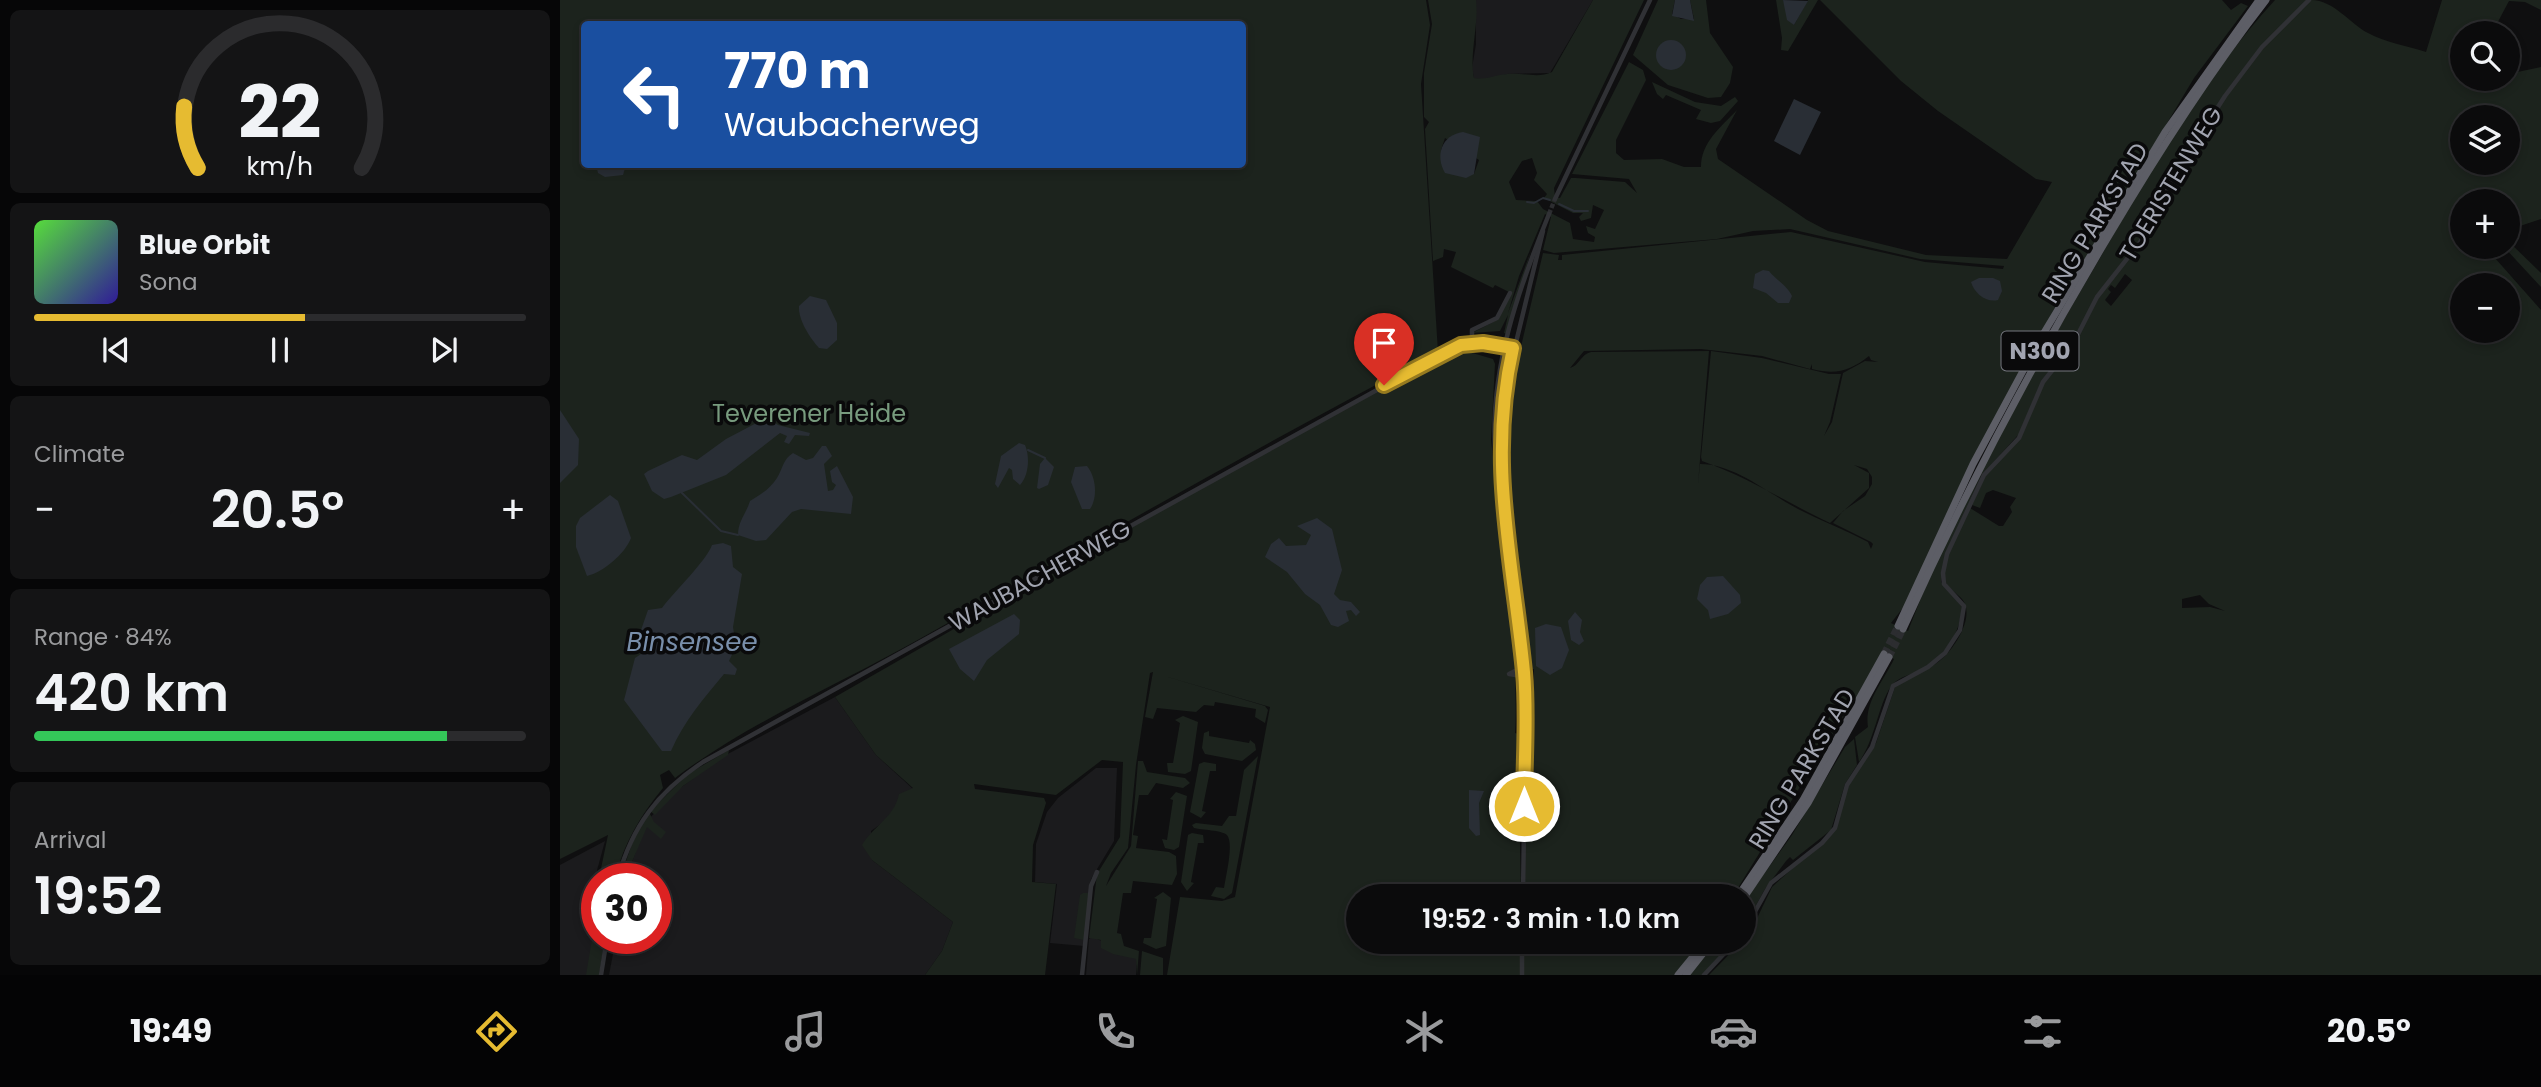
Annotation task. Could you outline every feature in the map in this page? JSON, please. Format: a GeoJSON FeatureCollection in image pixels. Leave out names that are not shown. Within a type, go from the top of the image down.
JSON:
{"type":"FeatureCollection","features":[{"type":"Feature","properties":{"kind":"highway","name":"RING PARKSTAD"},"geometry":{"type":"LineString","coordinates":[[2258,0],[2165,132],[2039,341],[1958,494],[1900,628],[1961,502],[2041,349],[2180,119],[2266,0]]}},
{"type":"Feature","properties":{"kind":"highway","name":"N300"},"geometry":{"type":"LineString","coordinates":[[2246,25],[2273,0]]}},
{"type":"Feature","properties":{"kind":"highway","name":"RING PARKSTAD"},"geometry":{"type":"LineString","coordinates":[[1746,884],[1803,800],[1887,655],[1808,803],[1753,884]]}},
{"type":"Feature","properties":{"kind":"highway"},"geometry":{"type":"LineString","coordinates":[[1678,975],[1695,954]]}},
{"type":"Feature","properties":{"kind":"highway"},"geometry":{"type":"LineString","coordinates":[[1686,975],[1703,954]]}},
{"type":"Feature","properties":{"kind":"street"},"geometry":{"type":"LineString","coordinates":[[1555,199],[1650,0]]}},
{"type":"Feature","properties":{"kind":"street","name":"TOERISTENWEG"},"geometry":{"type":"LineString","coordinates":[[1756,910],[1771,883],[1822,843],[1835,828],[1846,785],[1872,747],[1893,686],[1934,663],[1955,638],[1965,611],[1960,599],[1943,582],[1946,558],[1984,475],[2016,441],[2043,382],[2073,344],[2097,297],[2141,241],[2167,187],[2225,96],[2262,47],[2309,0]]}},
{"type":"Feature","properties":{"kind":"street"},"geometry":{"type":"LineString","coordinates":[[1523,884],[1522,676],[1495,426],[1497,385],[1505,348],[1533,249],[1549,214]]}},
{"type":"Feature","properties":{"kind":"street"},"geometry":{"type":"LineString","coordinates":[[1500,481],[1502,408],[1513,348],[1544,226]]}},
{"type":"Feature","properties":{"kind":"street"},"geometry":{"type":"LineString","coordinates":[[1472,343],[1472,330],[1497,318],[1510,293]]}},
{"type":"Feature","properties":{"kind":"street","name":"WAUBACHERWEG"},"geometry":{"type":"LineString","coordinates":[[623,863],[629,843],[646,812],[671,786],[704,762],[1447,351],[1472,343],[1513,348]]}},
{"type":"Feature","properties":{"kind":"street"},"geometry":{"type":"LineString","coordinates":[[1521,668],[1509,673],[1522,676]]}},
{"type":"Feature","properties":{"kind":"street"},"geometry":{"type":"LineString","coordinates":[[1082,975],[1091,886],[1097,872]]}},
{"type":"Feature","properties":{"kind":"street"},"geometry":{"type":"LineString","coordinates":[[601,975],[604,954]]}},
{"type":"Feature","properties":{"kind":"street"},"geometry":{"type":"LineString","coordinates":[[1522,954],[1522,975]]}},
{"type":"Feature","properties":{"kind":"street"},"geometry":{"type":"LineString","coordinates":[[1703,975],[1723,954]]}},
{"type":"Feature","properties":{"kind":"shaded area"},"geometry":{"type":"Polygon","coordinates":[[[1476,0],[1593,0],[1550,73],[1507,74],[1486,80],[1474,78],[1472,68],[1476,44],[1476,0]]]}},
{"type":"Feature","properties":{"kind":"shaded area"},"geometry":{"type":"Polygon","coordinates":[[[835,697],[876,755],[913,789],[885,821],[871,831],[872,860],[953,922],[942,951],[925,975],[609,975],[613,954],[672,954],[672,863],[632,863],[647,821],[672,794],[724,756],[835,697]]]}},
{"type":"Feature","properties":{"kind":"shaded area"},"geometry":{"type":"Polygon","coordinates":[[[1096,768],[1117,768],[1114,841],[1091,879],[1084,946],[1050,943],[1057,884],[1035,882],[1036,844],[1047,812],[1058,798],[1096,768]]]}},
{"type":"Feature","properties":{"kind":"shaded area"},"geometry":{"type":"Polygon","coordinates":[[[605,841],[599,863],[581,863],[581,954],[591,954],[587,975],[560,975],[560,865],[605,841]]]}},
{"type":"Feature","properties":{"kind":"shaded area"},"geometry":{"type":"Polygon","coordinates":[[[1092,937],[1137,955],[1136,975],[1086,975],[1089,939],[1092,937]]]}},
{"type":"Feature","properties":{"kind":"green space","name":"Teverener Heide"},"geometry":{"type":"Polygon","coordinates":[[[560,0],[1426,0],[1430,25],[1421,84],[1438,352],[892,654],[765,721],[675,778],[669,770],[660,775],[663,788],[634,830],[620,863],[602,863],[608,835],[560,859],[560,0]]]}},
{"type":"Feature","properties":{"kind":"green space"},"geometry":{"type":"Polygon","coordinates":[[[1428,0],[1476,0],[1473,69],[1474,78],[1483,78],[1552,72],[1593,0],[1644,0],[1554,188],[1555,197],[1560,198],[1571,178],[1625,182],[1637,193],[1629,179],[1572,174],[1629,62],[1643,70],[1646,80],[1616,140],[1616,153],[1624,160],[1662,159],[1684,167],[1701,167],[1708,142],[1737,110],[1716,149],[1718,159],[1807,220],[1828,231],[1926,255],[2007,259],[2052,182],[2036,179],[1938,111],[1901,81],[1820,0],[2222,0],[2231,10],[2241,3],[2248,6],[2194,78],[2034,346],[1906,604],[1891,623],[1908,631],[1948,536],[1995,443],[2137,194],[2201,93],[2275,0],[2307,0],[2302,10],[2311,0],[2319,1],[2375,36],[2426,52],[2442,0],[2541,0],[2541,10],[2525,2],[2509,1],[2498,21],[2450,21],[2450,91],[2520,91],[2520,71],[2541,67],[2541,219],[2520,226],[2520,189],[2450,189],[2450,259],[2496,259],[2508,273],[2450,273],[2450,343],[2520,343],[2520,286],[2541,310],[2541,975],[1709,975],[1730,954],[1756,954],[1756,920],[1772,887],[1834,831],[1848,786],[1876,743],[1895,687],[1939,661],[1959,637],[1967,613],[1962,599],[1946,582],[1946,561],[1970,508],[1999,526],[2003,526],[2012,512],[2010,507],[2016,498],[1993,490],[1986,493],[1980,508],[1972,505],[1987,473],[2021,437],[2041,389],[2039,387],[2019,434],[1981,476],[1945,555],[1941,582],[1962,607],[1954,637],[1935,660],[1896,681],[1889,690],[1870,742],[1859,762],[1855,737],[1868,727],[1869,709],[1875,692],[1894,659],[1882,653],[1854,707],[1850,706],[1841,720],[1740,884],[1525,884],[1526,709],[1534,721],[1534,669],[1527,670],[1504,455],[1507,406],[1543,253],[1559,255],[1558,260],[1562,260],[1562,255],[1791,232],[1925,262],[2003,269],[2004,266],[1920,259],[1790,229],[1753,231],[1717,239],[1554,253],[1543,250],[1551,217],[1545,214],[1519,276],[1508,313],[1531,251],[1507,334],[1504,333],[1508,315],[1500,331],[1472,333],[1495,321],[1511,293],[1495,285],[1493,288],[1451,267],[1456,252],[1444,249],[1443,257],[1433,261],[1425,129],[1429,122],[1424,117],[1424,73],[1432,24],[1428,0]],[[1445,138],[1441,150],[1442,165],[1474,174],[1479,160],[1445,138]],[[1532,158],[1522,161],[1509,182],[1516,200],[1537,201],[1543,209],[1570,223],[1573,239],[1594,242],[1595,237],[1588,233],[1586,226],[1595,229],[1604,210],[1593,205],[1591,218],[1581,221],[1579,217],[1583,213],[1573,213],[1544,198],[1547,194],[1534,180],[1537,173],[1532,158]],[[2125,274],[2115,288],[2111,285],[2108,289],[2111,292],[2105,300],[2111,306],[2132,280],[2125,274]],[[1701,349],[1584,351],[1570,368],[1591,352],[1709,351],[1698,484],[1700,464],[1714,466],[1702,461],[1701,457],[1711,351],[1762,358],[1829,374],[1841,374],[1824,436],[1832,422],[1843,373],[1865,361],[1878,362],[1871,360],[1869,356],[1849,368],[1828,372],[1812,369],[1812,364],[1810,369],[1762,356],[1701,349]],[[1854,465],[1869,473],[1869,488],[1845,510],[1865,496],[1872,484],[1872,477],[1867,469],[1854,465]],[[1714,466],[1768,491],[1739,474],[1714,466]],[[1768,491],[1798,509],[1868,542],[1871,549],[1871,542],[1833,523],[1842,512],[1830,523],[1768,491]],[[2200,595],[2182,599],[2182,608],[2210,607],[2225,611],[2209,604],[2200,595]]]}},
{"type":"Feature","properties":{"kind":"green space"},"geometry":{"type":"Polygon","coordinates":[[[1658,0],[1675,0],[1672,14],[1681,19],[1694,19],[1690,0],[1706,0],[1710,33],[1733,67],[1730,83],[1721,97],[1708,98],[1668,85],[1633,55],[1658,0]]]}},
{"type":"Feature","properties":{"kind":"green space"},"geometry":{"type":"Polygon","coordinates":[[[1776,0],[1783,0],[1794,25],[1808,0],[1818,0],[1788,51],[1781,50],[1782,38],[1776,0]]]}},
{"type":"Feature","properties":{"kind":"green space"},"geometry":{"type":"Polygon","coordinates":[[[1652,82],[1695,102],[1721,106],[1735,97],[1738,101],[1720,121],[1711,123],[1696,119],[1701,110],[1666,95],[1663,99],[1657,94],[1652,82]]]}},
{"type":"Feature","properties":{"kind":"green space"},"geometry":{"type":"Polygon","coordinates":[[[2520,253],[2541,273],[2541,287],[2515,259],[2520,259],[2520,253]]]}},
{"type":"Feature","properties":{"kind":"green space"},"geometry":{"type":"Polygon","coordinates":[[[1469,352],[1493,359],[1495,364],[1491,440],[1516,657],[1515,733],[1518,734],[1521,884],[1346,884],[1346,954],[1520,954],[1520,975],[1167,975],[1180,897],[1222,901],[1235,897],[1270,707],[1161,675],[1265,706],[1268,710],[1265,723],[1255,717],[1256,709],[1215,702],[1214,706],[1204,705],[1196,712],[1157,708],[1153,719],[1145,717],[1153,672],[1150,673],[1136,765],[1128,848],[1111,873],[1106,886],[1131,846],[1138,761],[1143,761],[1147,772],[1185,778],[1190,783],[1183,788],[1156,783],[1148,795],[1139,795],[1133,835],[1138,836],[1136,848],[1169,852],[1176,856],[1177,874],[1172,885],[1133,881],[1131,893],[1123,893],[1117,933],[1121,934],[1124,946],[1139,951],[1137,975],[1136,959],[1113,954],[1101,948],[1101,940],[1089,938],[1097,874],[1120,837],[1123,762],[1102,760],[1056,795],[974,784],[975,789],[1044,798],[1046,803],[1033,845],[1032,882],[1056,884],[1045,975],[925,975],[942,951],[953,922],[872,860],[862,845],[893,809],[899,794],[913,788],[876,755],[835,697],[1202,487],[1440,357],[1469,352]]]}},
{"type":"Feature","properties":{"kind":"green space"},"geometry":{"type":"Polygon","coordinates":[[[1183,716],[1198,722],[1191,771],[1185,774],[1168,772],[1167,763],[1173,763],[1180,723],[1175,720],[1183,716]]]}},
{"type":"Feature","properties":{"kind":"green space"},"geometry":{"type":"Polygon","coordinates":[[[1209,731],[1209,736],[1249,743],[1250,740],[1255,744],[1256,750],[1242,761],[1205,754],[1202,748],[1204,733],[1209,731]]]}},
{"type":"Feature","properties":{"kind":"green space"},"geometry":{"type":"Polygon","coordinates":[[[1854,739],[1857,765],[1845,784],[1831,830],[1793,860],[1790,857],[1786,861],[1756,905],[1756,885],[1792,835],[1845,747],[1854,739]]]}},
{"type":"Feature","properties":{"kind":"green space"},"geometry":{"type":"Polygon","coordinates":[[[729,750],[728,755],[683,786],[655,815],[650,811],[688,774],[729,750]]]}},
{"type":"Feature","properties":{"kind":"green space"},"geometry":{"type":"Polygon","coordinates":[[[1258,756],[1232,893],[1224,899],[1211,896],[1216,887],[1224,888],[1229,860],[1229,839],[1224,833],[1194,828],[1192,825],[1196,823],[1222,826],[1229,816],[1236,816],[1244,770],[1258,756]]]}},
{"type":"Feature","properties":{"kind":"green space"},"geometry":{"type":"Polygon","coordinates":[[[1199,764],[1216,764],[1216,771],[1210,771],[1202,811],[1206,812],[1201,818],[1190,812],[1199,764]]]}},
{"type":"Feature","properties":{"kind":"green space"},"geometry":{"type":"Polygon","coordinates":[[[1176,792],[1187,796],[1179,847],[1174,850],[1165,848],[1162,839],[1167,840],[1173,800],[1170,799],[1176,792]]]}},
{"type":"Feature","properties":{"kind":"green space"},"geometry":{"type":"Polygon","coordinates":[[[649,812],[654,822],[666,832],[661,839],[647,827],[631,863],[625,863],[637,830],[649,812]]]}},
{"type":"Feature","properties":{"kind":"green space"},"geometry":{"type":"Polygon","coordinates":[[[1188,835],[1203,835],[1204,843],[1198,843],[1191,882],[1194,883],[1187,891],[1181,882],[1188,835]]]}},
{"type":"Feature","properties":{"kind":"green space"},"geometry":{"type":"Polygon","coordinates":[[[1163,892],[1171,898],[1166,946],[1156,949],[1143,943],[1144,938],[1151,938],[1157,899],[1154,898],[1163,892]]]}},
{"type":"Feature","properties":{"kind":"green space"},"geometry":{"type":"Polygon","coordinates":[[[1089,893],[1084,940],[1074,938],[1080,895],[1089,893]]]}},
{"type":"Feature","properties":{"kind":"green space"},"geometry":{"type":"Polygon","coordinates":[[[1142,951],[1163,958],[1163,975],[1140,975],[1142,951]]]}},
{"type":"Feature","properties":{"kind":"green space"},"geometry":{"type":"Polygon","coordinates":[[[590,954],[602,954],[599,975],[586,975],[590,954]]]}},
{"type":"Feature","properties":{"kind":"green space"},"geometry":{"type":"Polygon","coordinates":[[[1524,954],[1693,954],[1676,975],[1524,975],[1524,954]]]}},
{"type":"Feature","properties":{"kind":"green space"},"geometry":{"type":"Polygon","coordinates":[[[1705,954],[1722,954],[1702,975],[1688,975],[1705,954]]]}},
{"type":"Feature","properties":{"kind":"water"},"geometry":{"type":"Polygon","coordinates":[[[1675,0],[1690,0],[1694,21],[1672,16],[1675,0]]]}},
{"type":"Feature","properties":{"kind":"water"},"geometry":{"type":"Polygon","coordinates":[[[1783,0],[1808,1],[1794,25],[1787,20],[1783,0]]]}},
{"type":"Feature","properties":{"kind":"water"},"geometry":{"type":"Polygon","coordinates":[[[1671,40],[1682,44],[1686,55],[1682,66],[1671,70],[1660,66],[1656,55],[1660,44],[1671,40]]]}},
{"type":"Feature","properties":{"kind":"water"},"geometry":{"type":"Polygon","coordinates":[[[1794,99],[1821,112],[1800,155],[1774,141],[1794,99]]]}},
{"type":"Feature","properties":{"kind":"water"},"geometry":{"type":"Polygon","coordinates":[[[1463,132],[1480,137],[1474,174],[1466,178],[1445,173],[1440,160],[1445,142],[1463,132]]]}},
{"type":"Feature","properties":{"kind":"water"},"geometry":{"type":"Polygon","coordinates":[[[597,168],[625,168],[623,175],[605,177],[598,173],[597,168]]]}},
{"type":"Feature","properties":{"kind":"water"},"geometry":{"type":"Polygon","coordinates":[[[1763,270],[1769,271],[1787,289],[1792,296],[1789,303],[1778,303],[1766,293],[1753,288],[1755,274],[1763,270]]]}},
{"type":"Feature","properties":{"kind":"water"},"geometry":{"type":"Polygon","coordinates":[[[1979,278],[2000,281],[2002,291],[1998,300],[1985,299],[1978,293],[1971,282],[1979,278]]]}},
{"type":"Feature","properties":{"kind":"water"},"geometry":{"type":"Polygon","coordinates":[[[810,296],[826,300],[837,323],[837,340],[827,349],[819,348],[800,317],[799,306],[810,296]]]}},
{"type":"Feature","properties":{"kind":"water"},"geometry":{"type":"Polygon","coordinates":[[[560,410],[579,439],[578,465],[560,483],[560,410]]]}},
{"type":"Feature","properties":{"kind":"water"},"geometry":{"type":"Polygon","coordinates":[[[768,417],[778,425],[810,433],[809,436],[795,435],[789,444],[784,442],[787,436],[780,433],[726,475],[664,499],[652,491],[644,474],[648,471],[682,455],[697,460],[726,439],[768,417]]]}},
{"type":"Feature","properties":{"kind":"water"},"geometry":{"type":"Polygon","coordinates":[[[1019,443],[1025,445],[1028,455],[1025,476],[1020,485],[1013,479],[1012,470],[1009,468],[998,488],[995,484],[1001,456],[1019,443]]]}},
{"type":"Feature","properties":{"kind":"water"},"geometry":{"type":"Polygon","coordinates":[[[822,446],[826,446],[832,456],[824,464],[828,491],[833,490],[836,485],[832,482],[830,471],[837,466],[853,497],[851,514],[801,509],[792,512],[766,540],[756,541],[738,535],[750,501],[771,485],[787,458],[793,453],[806,460],[813,458],[822,446]]]}},
{"type":"Feature","properties":{"kind":"water"},"geometry":{"type":"Polygon","coordinates":[[[1045,458],[1054,467],[1048,485],[1039,489],[1040,464],[1045,458]]]}},
{"type":"Feature","properties":{"kind":"water"},"geometry":{"type":"Polygon","coordinates":[[[1087,466],[1095,493],[1090,509],[1082,509],[1071,482],[1075,467],[1087,466]]]}},
{"type":"Feature","properties":{"kind":"water"},"geometry":{"type":"Polygon","coordinates":[[[610,495],[618,501],[631,538],[613,562],[587,576],[576,547],[576,526],[580,518],[610,495]]]}},
{"type":"Feature","properties":{"kind":"water"},"geometry":{"type":"Polygon","coordinates":[[[1317,518],[1332,529],[1342,570],[1334,594],[1340,600],[1351,602],[1360,612],[1356,616],[1351,610],[1346,611],[1349,621],[1338,627],[1331,625],[1320,605],[1305,594],[1287,572],[1265,557],[1271,544],[1279,538],[1286,546],[1306,545],[1311,535],[1297,526],[1317,518]]]}},
{"type":"Feature","properties":{"kind":"water","name":"Binsensee"},"geometry":{"type":"Polygon","coordinates":[[[723,543],[731,546],[733,567],[742,574],[733,627],[736,646],[729,661],[737,669],[735,675],[724,674],[709,692],[688,720],[671,751],[662,751],[624,700],[635,658],[644,652],[650,641],[641,630],[648,610],[662,608],[712,545],[723,543]]]}},
{"type":"Feature","properties":{"kind":"water"},"geometry":{"type":"Polygon","coordinates":[[[1723,576],[1740,595],[1741,603],[1728,614],[1710,619],[1708,610],[1697,599],[1700,585],[1707,577],[1723,576]]]}},
{"type":"Feature","properties":{"kind":"water"},"geometry":{"type":"Polygon","coordinates":[[[1575,612],[1582,620],[1580,632],[1584,641],[1579,645],[1571,640],[1568,621],[1575,612]]]}},
{"type":"Feature","properties":{"kind":"water"},"geometry":{"type":"Polygon","coordinates":[[[1014,614],[1020,620],[1019,634],[987,660],[974,681],[960,669],[949,649],[1014,614]]]}},
{"type":"Feature","properties":{"kind":"water"},"geometry":{"type":"Polygon","coordinates":[[[1546,624],[1561,627],[1569,650],[1562,668],[1550,675],[1536,666],[1535,628],[1546,624]]]}},
{"type":"Feature","properties":{"kind":"water"},"geometry":{"type":"Polygon","coordinates":[[[1469,790],[1484,791],[1479,803],[1480,835],[1476,836],[1469,828],[1469,790]]]}},
{"type":"Feature","properties":{"kind":"waterway"},"geometry":{"type":"LineString","coordinates":[[1527,202],[1534,203],[1543,198],[1550,200]]}},
{"type":"Feature","properties":{"kind":"waterway"},"geometry":{"type":"LineString","coordinates":[[1559,204],[1574,211],[1588,211]]}},
{"type":"Feature","properties":{"kind":"waterway"},"geometry":{"type":"LineString","coordinates":[[1028,450],[1045,458]]}},
{"type":"Feature","properties":{"kind":"waterway"},"geometry":{"type":"LineString","coordinates":[[681,492],[721,531],[738,535]]}},
{"type":"Feature","properties":{"kind":"tunnel"},"geometry":{"type":"LineString","coordinates":[[1549,214],[1555,199]]}},
{"type":"Feature","properties":{"kind":"tunnel"},"geometry":{"type":"LineString","coordinates":[[1884,654],[1898,626]]}},
{"type":"Feature","properties":{"kind":"tunnel"},"geometry":{"type":"LineString","coordinates":[[1889,657],[1903,629]]}},
{"type":"Feature","properties":{"kind":"route"},"geometry":{"type":"LineString","coordinates":[[1384,385],[1461,345],[1483,343],[1513,348],[1500,425],[1500,481],[1521,668],[1524,672],[1524,806]]}}]}
